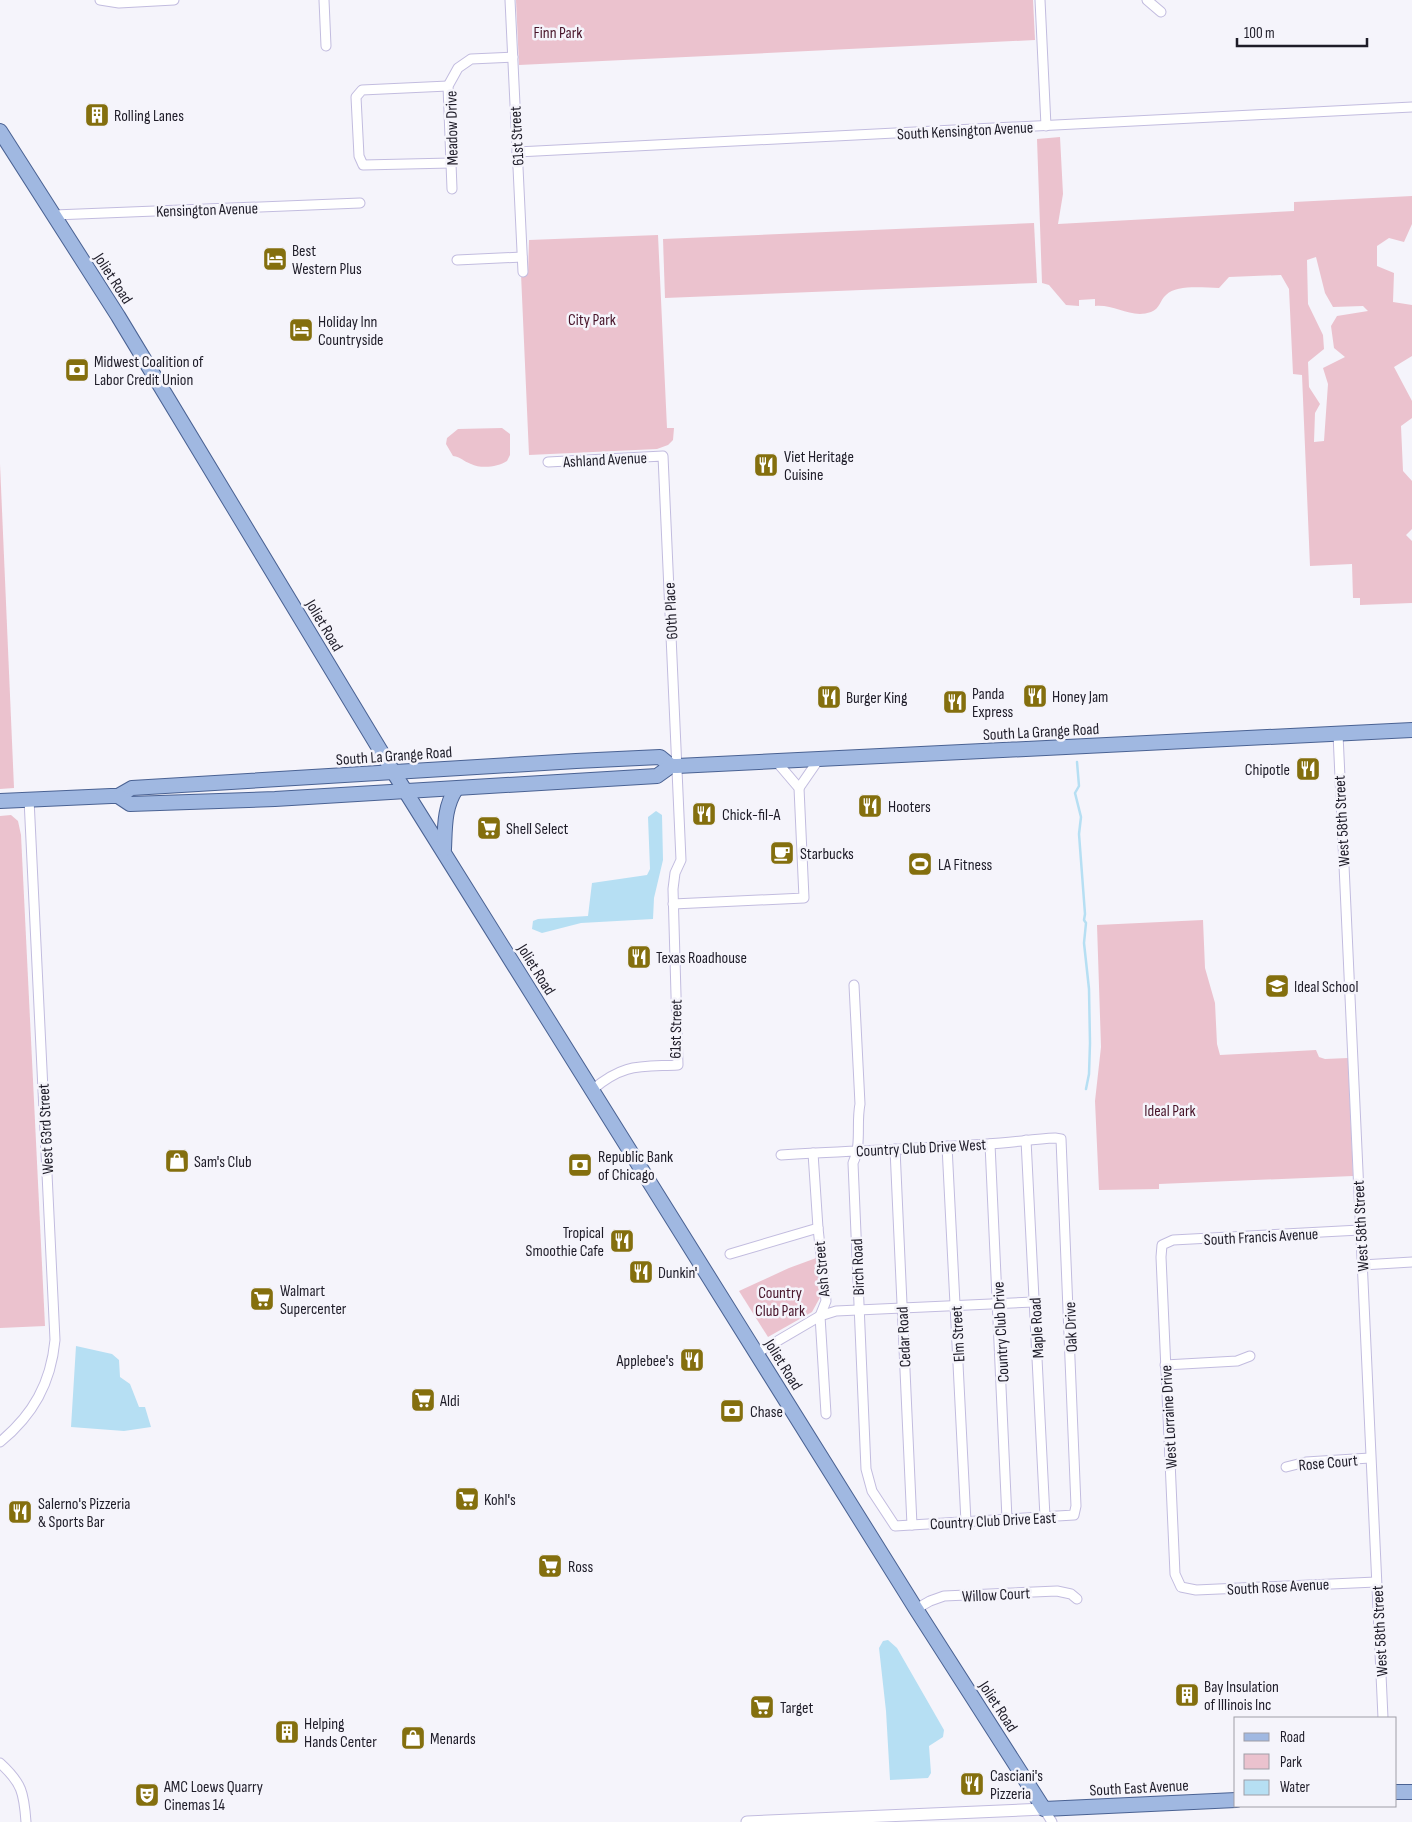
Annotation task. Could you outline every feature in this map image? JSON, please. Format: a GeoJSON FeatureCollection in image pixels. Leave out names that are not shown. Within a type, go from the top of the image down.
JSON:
{"type":"FeatureCollection","features":[{"type":"Feature","properties":{"kind":"main road","name":"Joliet Road"},"geometry":{"type":"LineString","coordinates":[[0,131],[118,316],[394,773],[444,849],[916,1610],[1044,1809]]}},
{"type":"Feature","properties":{"kind":"main road","name":"South La Grange Road"},"geometry":{"type":"LineString","coordinates":[[118,796],[130,804],[275,799],[657,776],[674,766],[1412,730]]}},
{"type":"Feature","properties":{"kind":"main road","name":"South La Grange Road"},"geometry":{"type":"LineString","coordinates":[[0,800],[118,796],[132,788],[660,757],[674,766]]}},
{"type":"Feature","properties":{"kind":"main road"},"geometry":{"type":"LineString","coordinates":[[444,849],[446,816],[451,798],[456,789]]}},
{"type":"Feature","properties":{"kind":"main road"},"geometry":{"type":"LineString","coordinates":[[1397,1792],[1412,1792]]}},
{"type":"Feature","properties":{"kind":"main road","name":"South East Avenue"},"geometry":{"type":"LineString","coordinates":[[1044,1809],[1234,1800]]}},
{"type":"Feature","properties":{"kind":"street"},"geometry":{"type":"LineString","coordinates":[[100,0],[119,3],[174,0]]}},
{"type":"Feature","properties":{"kind":"street"},"geometry":{"type":"LineString","coordinates":[[324,0],[326,46]]}},
{"type":"Feature","properties":{"kind":"street","name":"61st Street"},"geometry":{"type":"LineString","coordinates":[[510,0],[523,272]]}},
{"type":"Feature","properties":{"kind":"street"},"geometry":{"type":"LineString","coordinates":[[1040,0],[1046,126]]}},
{"type":"Feature","properties":{"kind":"street"},"geometry":{"type":"LineString","coordinates":[[1147,0],[1161,12]]}},
{"type":"Feature","properties":{"kind":"street","name":"Meadow Drive"},"geometry":{"type":"LineString","coordinates":[[452,189],[448,86],[465,61],[513,57]]}},
{"type":"Feature","properties":{"kind":"street"},"geometry":{"type":"LineString","coordinates":[[448,86],[362,90],[356,98],[359,156],[363,166],[451,162]]}},
{"type":"Feature","properties":{"kind":"street","name":"South Kensington Avenue"},"geometry":{"type":"LineString","coordinates":[[517,152],[1412,107]]}},
{"type":"Feature","properties":{"kind":"street","name":"Kensington Avenue"},"geometry":{"type":"LineString","coordinates":[[54,215],[360,203]]}},
{"type":"Feature","properties":{"kind":"street"},"geometry":{"type":"LineString","coordinates":[[457,260],[522,257]]}},
{"type":"Feature","properties":{"kind":"street","name":"Ashland Avenue"},"geometry":{"type":"LineString","coordinates":[[548,462],[663,456]]}},
{"type":"Feature","properties":{"kind":"street","name":"60th Place"},"geometry":{"type":"LineString","coordinates":[[663,456],[674,766]]}},
{"type":"Feature","properties":{"kind":"street","name":"West 58th Street"},"geometry":{"type":"LineString","coordinates":[[1338,734],[1383,1717]]}},
{"type":"Feature","properties":{"kind":"street"},"geometry":{"type":"LineString","coordinates":[[673,904],[804,898],[799,788],[819,759]]}},
{"type":"Feature","properties":{"kind":"street"},"geometry":{"type":"LineString","coordinates":[[776,761],[799,788]]}},
{"type":"Feature","properties":{"kind":"street","name":"61st Street"},"geometry":{"type":"LineString","coordinates":[[592,1090],[607,1077],[626,1068],[678,1066],[673,904],[675,873],[681,860],[674,766]]}},
{"type":"Feature","properties":{"kind":"street","name":"West 63rd Street"},"geometry":{"type":"LineString","coordinates":[[0,1442],[24,1420],[44,1390],[53,1357],[55,1340],[29,799]]}},
{"type":"Feature","properties":{"kind":"street","name":"Birch Road"},"geometry":{"type":"LineString","coordinates":[[854,985],[860,1104],[857,1120],[859,1151],[853,1163],[868,1480],[872,1491],[895,1526],[912,1525]]}},
{"type":"Feature","properties":{"kind":"street","name":"Country Club Drive West"},"geometry":{"type":"LineString","coordinates":[[781,1155],[1062,1139]]}},
{"type":"Feature","properties":{"kind":"street","name":"Oak Drive"},"geometry":{"type":"LineString","coordinates":[[1062,1139],[1076,1506],[1074,1515]]}},
{"type":"Feature","properties":{"kind":"street","name":"Maple Road"},"geometry":{"type":"LineString","coordinates":[[1026,1140],[1045,1517]]}},
{"type":"Feature","properties":{"kind":"street","name":"Country Club Drive"},"geometry":{"type":"LineString","coordinates":[[990,1144],[999,1304],[1007,1519]]}},
{"type":"Feature","properties":{"kind":"street","name":"Elm Street"},"geometry":{"type":"LineString","coordinates":[[947,1146],[966,1522]]}},
{"type":"Feature","properties":{"kind":"street","name":"Cedar Road"},"geometry":{"type":"LineString","coordinates":[[895,1149],[912,1525]]}},
{"type":"Feature","properties":{"kind":"street","name":"Ash Street"},"geometry":{"type":"LineString","coordinates":[[814,1153],[818,1228],[826,1301],[820,1316],[826,1414]]}},
{"type":"Feature","properties":{"kind":"street"},"geometry":{"type":"LineString","coordinates":[[730,1254],[818,1228]]}},
{"type":"Feature","properties":{"kind":"street","name":"South Francis Avenue"},"geometry":{"type":"LineString","coordinates":[[1162,1245],[1173,1240],[1360,1230]]}},
{"type":"Feature","properties":{"kind":"street","name":"West Lorraine Drive"},"geometry":{"type":"LineString","coordinates":[[1162,1245],[1165,1365],[1175,1574],[1181,1587]]}},
{"type":"Feature","properties":{"kind":"street"},"geometry":{"type":"LineString","coordinates":[[1362,1265],[1412,1262]]}},
{"type":"Feature","properties":{"kind":"street"},"geometry":{"type":"LineString","coordinates":[[757,1353],[820,1316],[836,1311],[1034,1302]]}},
{"type":"Feature","properties":{"kind":"street"},"geometry":{"type":"LineString","coordinates":[[1165,1365],[1237,1361],[1250,1356]]}},
{"type":"Feature","properties":{"kind":"street","name":"Rose Court"},"geometry":{"type":"LineString","coordinates":[[1286,1467],[1306,1462],[1370,1458]]}},
{"type":"Feature","properties":{"kind":"street","name":"Country Club Drive East"},"geometry":{"type":"LineString","coordinates":[[912,1525],[1074,1515]]}},
{"type":"Feature","properties":{"kind":"street","name":"South Rose Avenue"},"geometry":{"type":"LineString","coordinates":[[1181,1587],[1196,1590],[1376,1582]]}},
{"type":"Feature","properties":{"kind":"street","name":"Willow Court"},"geometry":{"type":"LineString","coordinates":[[916,1610],[930,1601],[944,1596],[1057,1591],[1071,1594],[1077,1599]]}},
{"type":"Feature","properties":{"kind":"street"},"geometry":{"type":"LineString","coordinates":[[0,1763],[15,1777],[22,1790],[26,1822]]}},
{"type":"Feature","properties":{"kind":"street"},"geometry":{"type":"LineString","coordinates":[[747,1822],[1044,1809]]}},
{"type":"Feature","properties":{"kind":"street","name":"Joliet Road"},"geometry":{"type":"LineString","coordinates":[[1044,1809],[1052,1822]]}},
{"type":"Feature","properties":{"kind":"green space","name":"Finn Park"},"geometry":{"type":"Polygon","coordinates":[[[516,0],[1033,0],[1035,40],[519,65],[516,0]]]}},
{"type":"Feature","properties":{"kind":"green space"},"geometry":{"type":"Polygon","coordinates":[[[1060,137],[1063,194],[1058,224],[1294,211],[1294,202],[1412,196],[1412,224],[1404,242],[1389,238],[1377,246],[1377,266],[1394,273],[1393,302],[1412,305],[1412,356],[1394,367],[1412,401],[1412,418],[1401,426],[1403,471],[1412,481],[1412,529],[1406,535],[1412,541],[1412,603],[1360,605],[1360,598],[1353,598],[1352,564],[1310,566],[1302,375],[1293,374],[1289,289],[1281,275],[1229,277],[1219,288],[1191,287],[1177,289],[1166,295],[1154,311],[1144,314],[1095,306],[1095,299],[1079,300],[1079,306],[1066,305],[1049,285],[1042,283],[1037,139],[1060,137]],[[1316,257],[1307,260],[1308,304],[1323,335],[1324,349],[1308,362],[1309,387],[1320,404],[1315,413],[1314,442],[1324,441],[1328,384],[1323,368],[1345,357],[1334,348],[1331,326],[1337,316],[1368,311],[1363,306],[1333,307],[1325,293],[1316,257]]]}},
{"type":"Feature","properties":{"kind":"green space"},"geometry":{"type":"Polygon","coordinates":[[[1034,223],[1037,283],[665,298],[663,239],[1034,223]]]}},
{"type":"Feature","properties":{"kind":"green space","name":"City Park"},"geometry":{"type":"Polygon","coordinates":[[[658,235],[667,428],[674,428],[673,440],[668,445],[657,449],[529,455],[521,274],[528,274],[529,240],[658,235]]]}},
{"type":"Feature","properties":{"kind":"green space"},"geometry":{"type":"Polygon","coordinates":[[[502,428],[510,434],[510,455],[507,461],[499,465],[489,467],[475,466],[453,456],[446,444],[447,438],[458,429],[502,428]]]}},
{"type":"Feature","properties":{"kind":"green space"},"geometry":{"type":"Polygon","coordinates":[[[0,464],[14,788],[0,789],[0,464]]]}},
{"type":"Feature","properties":{"kind":"green space"},"geometry":{"type":"Polygon","coordinates":[[[11,815],[18,821],[21,835],[45,1326],[0,1328],[0,816],[11,815]]]}},
{"type":"Feature","properties":{"kind":"green space","name":"Ideal Park"},"geometry":{"type":"Polygon","coordinates":[[[1203,920],[1205,968],[1215,1003],[1217,1044],[1220,1055],[1316,1050],[1319,1057],[1325,1059],[1348,1058],[1353,1176],[1159,1184],[1159,1189],[1099,1190],[1095,1101],[1101,1047],[1097,925],[1203,920]]]}},
{"type":"Feature","properties":{"kind":"green space","name":"Country Club Park"},"geometry":{"type":"Polygon","coordinates":[[[819,1257],[823,1292],[812,1312],[768,1337],[739,1291],[789,1268],[819,1257]]]}},
{"type":"Feature","properties":{"kind":"water"},"geometry":{"type":"Polygon","coordinates":[[[656,811],[662,815],[663,860],[654,898],[653,919],[581,923],[542,933],[532,929],[533,921],[538,919],[588,916],[592,883],[647,875],[650,869],[648,817],[656,811]]]}},
{"type":"Feature","properties":{"kind":"water"},"geometry":{"type":"Polygon","coordinates":[[[76,1346],[112,1354],[119,1360],[120,1377],[130,1384],[139,1407],[145,1407],[151,1427],[124,1431],[71,1427],[76,1346]]]}},
{"type":"Feature","properties":{"kind":"water"},"geometry":{"type":"Polygon","coordinates":[[[888,1640],[897,1648],[944,1730],[943,1737],[929,1746],[931,1773],[928,1778],[890,1780],[886,1711],[879,1648],[883,1641],[888,1640]]]}},
{"type":"Feature","properties":{"kind":"waterway"},"geometry":{"type":"LineString","coordinates":[[1077,762],[1079,786],[1075,793],[1081,817],[1079,834],[1084,920],[1086,923],[1084,943],[1089,989],[1090,1043],[1089,1074],[1086,1089]]}},
{"type":"Feature","properties":{"kind":"place","name":"Rolling Lanes"},"geometry":{"type":"Point","coordinates":[97,115]}},
{"type":"Feature","properties":{"kind":"place","name":"Best Western Plus"},"geometry":{"type":"Point","coordinates":[275,259]}},
{"type":"Feature","properties":{"kind":"place","name":"Holiday Inn Countryside"},"geometry":{"type":"Point","coordinates":[301,330]}},
{"type":"Feature","properties":{"kind":"place","name":"Midwest Coalition of Labor Credit Union"},"geometry":{"type":"Point","coordinates":[77,370]}},
{"type":"Feature","properties":{"kind":"place","name":"Viet Heritage Cuisine"},"geometry":{"type":"Point","coordinates":[766,465]}},
{"type":"Feature","properties":{"kind":"place","name":"Honey Jam"},"geometry":{"type":"Point","coordinates":[1035,696]}},
{"type":"Feature","properties":{"kind":"place","name":"Burger King"},"geometry":{"type":"Point","coordinates":[829,697]}},
{"type":"Feature","properties":{"kind":"place","name":"Panda Express"},"geometry":{"type":"Point","coordinates":[955,702]}},
{"type":"Feature","properties":{"kind":"place","name":"Chipotle"},"geometry":{"type":"Point","coordinates":[1308,769]}},
{"type":"Feature","properties":{"kind":"place","name":"Hooters"},"geometry":{"type":"Point","coordinates":[870,806]}},
{"type":"Feature","properties":{"kind":"place","name":"Chick-fil-A"},"geometry":{"type":"Point","coordinates":[704,814]}},
{"type":"Feature","properties":{"kind":"place","name":"Shell Select"},"geometry":{"type":"Point","coordinates":[489,828]}},
{"type":"Feature","properties":{"kind":"place","name":"Starbucks"},"geometry":{"type":"Point","coordinates":[782,853]}},
{"type":"Feature","properties":{"kind":"place","name":"LA Fitness"},"geometry":{"type":"Point","coordinates":[920,864]}},
{"type":"Feature","properties":{"kind":"place","name":"Texas Roadhouse"},"geometry":{"type":"Point","coordinates":[639,957]}},
{"type":"Feature","properties":{"kind":"place","name":"Ideal School"},"geometry":{"type":"Point","coordinates":[1277,986]}},
{"type":"Feature","properties":{"kind":"place","name":"Sam's Club"},"geometry":{"type":"Point","coordinates":[177,1161]}},
{"type":"Feature","properties":{"kind":"place","name":"Republic Bank of Chicago"},"geometry":{"type":"Point","coordinates":[580,1165]}},
{"type":"Feature","properties":{"kind":"place","name":"Tropical Smoothie Cafe"},"geometry":{"type":"Point","coordinates":[622,1241]}},
{"type":"Feature","properties":{"kind":"place","name":"Dunkin'"},"geometry":{"type":"Point","coordinates":[641,1272]}},
{"type":"Feature","properties":{"kind":"place","name":"Walmart Supercenter"},"geometry":{"type":"Point","coordinates":[262,1299]}},
{"type":"Feature","properties":{"kind":"place","name":"Applebee's"},"geometry":{"type":"Point","coordinates":[692,1360]}},
{"type":"Feature","properties":{"kind":"place","name":"Aldi"},"geometry":{"type":"Point","coordinates":[423,1400]}},
{"type":"Feature","properties":{"kind":"place","name":"Chase"},"geometry":{"type":"Point","coordinates":[732,1411]}},
{"type":"Feature","properties":{"kind":"place","name":"Kohl's"},"geometry":{"type":"Point","coordinates":[467,1499]}},
{"type":"Feature","properties":{"kind":"place","name":"Salerno's Pizzeria & Sports Bar"},"geometry":{"type":"Point","coordinates":[20,1512]}},
{"type":"Feature","properties":{"kind":"place","name":"Ross"},"geometry":{"type":"Point","coordinates":[550,1566]}},
{"type":"Feature","properties":{"kind":"place","name":"Bay Insulation of Illinois Inc"},"geometry":{"type":"Point","coordinates":[1187,1695]}},
{"type":"Feature","properties":{"kind":"place","name":"Target"},"geometry":{"type":"Point","coordinates":[762,1707]}},
{"type":"Feature","properties":{"kind":"place","name":"Helping Hands Center"},"geometry":{"type":"Point","coordinates":[287,1732]}},
{"type":"Feature","properties":{"kind":"place","name":"Menards"},"geometry":{"type":"Point","coordinates":[413,1738]}},
{"type":"Feature","properties":{"kind":"place","name":"Casciani's Pizzeria"},"geometry":{"type":"Point","coordinates":[972,1784]}},
{"type":"Feature","properties":{"kind":"place","name":"AMC Loews Quarry Cinemas 14"},"geometry":{"type":"Point","coordinates":[147,1795]}}]}
